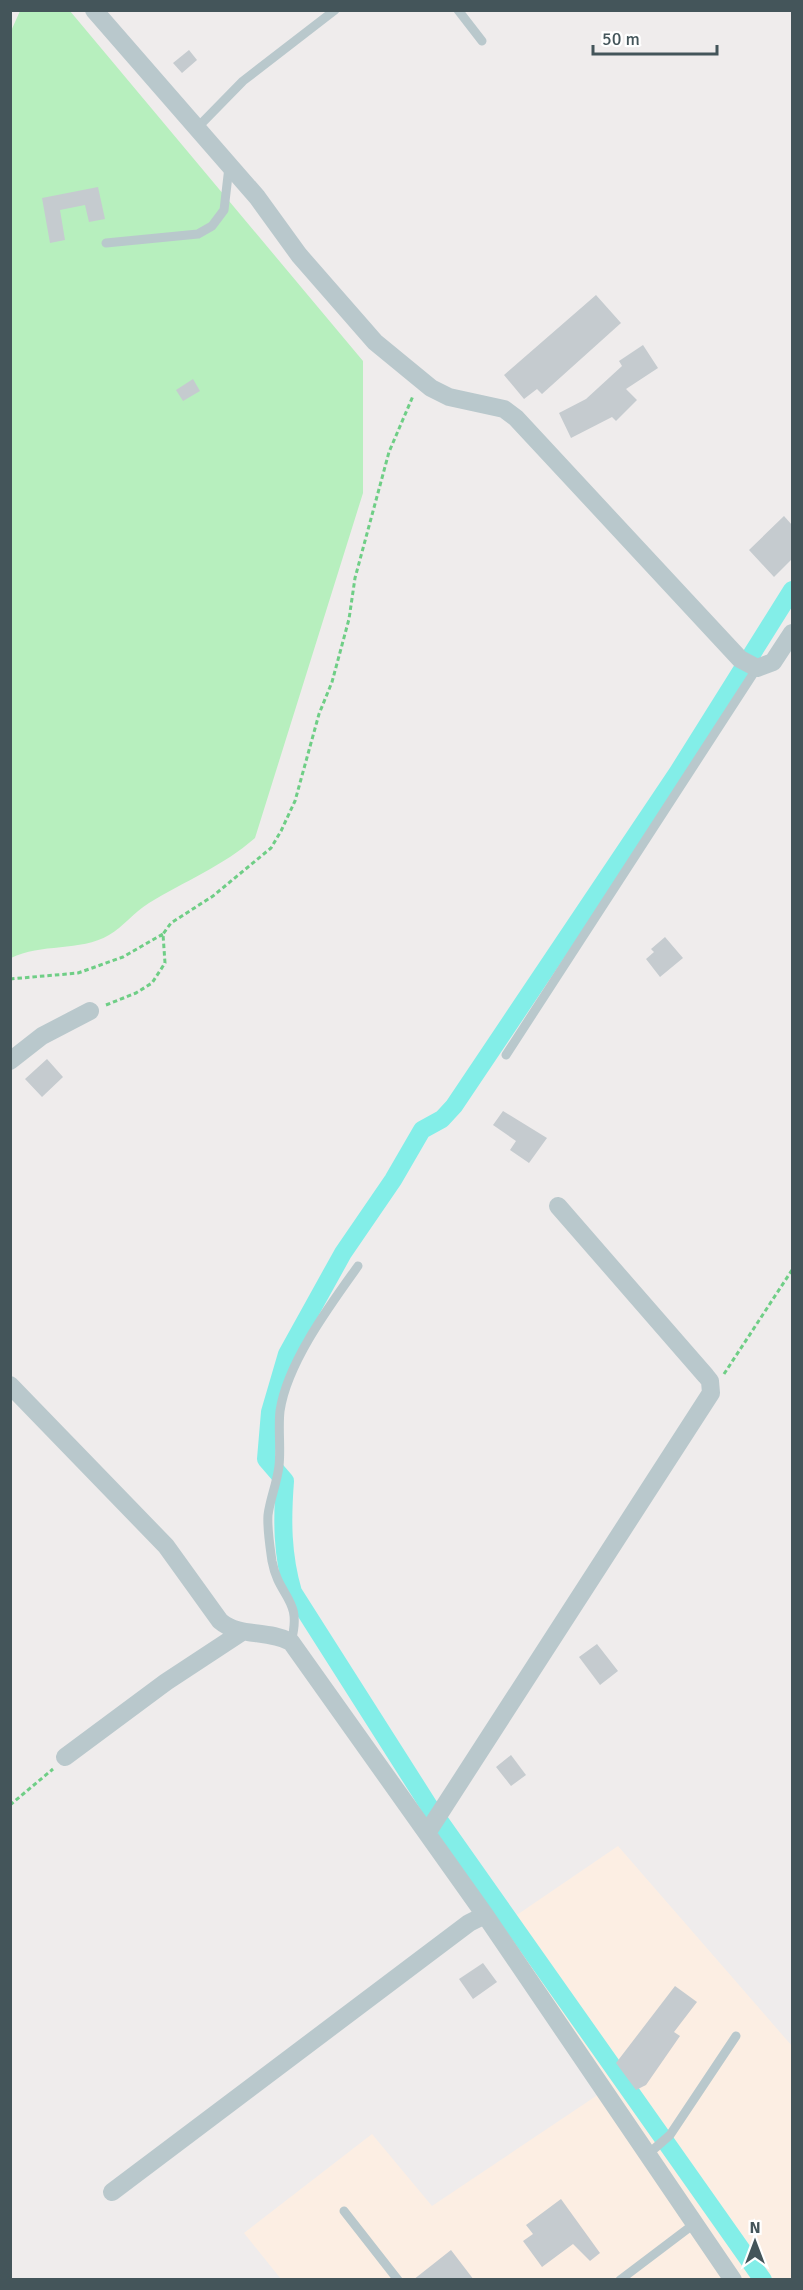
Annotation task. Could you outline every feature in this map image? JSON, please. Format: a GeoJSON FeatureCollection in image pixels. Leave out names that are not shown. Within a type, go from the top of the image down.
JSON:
{"type":"FeatureCollection","features":[{"type":"Feature","properties":{"kind":"street"},"geometry":{"type":"LineString","coordinates":[[94,10],[257,197],[299,255],[375,342],[422,380],[449,397],[504,409],[516,418],[749,664],[773,662],[792,633]]}},
{"type":"Feature","properties":{"kind":"street"},"geometry":{"type":"LineString","coordinates":[[10,1061],[42,1036],[90,1011]]}},
{"type":"Feature","properties":{"kind":"street"},"geometry":{"type":"LineString","coordinates":[[427,1833],[711,1393],[710,1381],[706,1376],[558,1206]]}},
{"type":"Feature","properties":{"kind":"street"},"geometry":{"type":"LineString","coordinates":[[10,1385],[166,1545],[220,1621],[228,1628],[242,1632],[269,1633],[291,1642],[653,2151],[694,2224],[734,2280]]}},
{"type":"Feature","properties":{"kind":"street"},"geometry":{"type":"LineString","coordinates":[[65,1757],[166,1682],[242,1632]]}},
{"type":"Feature","properties":{"kind":"street"},"geometry":{"type":"LineString","coordinates":[[112,2192],[469,1923],[485,1915]]}},
{"type":"Feature","properties":{"kind":"lane"},"geometry":{"type":"LineString","coordinates":[[197,128],[243,81],[336,10]]}},
{"type":"Feature","properties":{"kind":"lane"},"geometry":{"type":"LineString","coordinates":[[458,10],[482,41]]}},
{"type":"Feature","properties":{"kind":"lane"},"geometry":{"type":"LineString","coordinates":[[106,243],[198,234],[212,226],[224,210],[229,165]]}},
{"type":"Feature","properties":{"kind":"lane"},"geometry":{"type":"LineString","coordinates":[[506,1055],[749,664]]}},
{"type":"Feature","properties":{"kind":"lane"},"geometry":{"type":"LineString","coordinates":[[291,1642],[295,1611],[277,1581],[272,1561],[268,1516],[279,1466],[280,1409],[295,1366],[324,1315],[358,1266]]}},
{"type":"Feature","properties":{"kind":"lane"},"geometry":{"type":"LineString","coordinates":[[653,2151],[670,2135],[736,2036]]}},
{"type":"Feature","properties":{"kind":"lane"},"geometry":{"type":"LineString","coordinates":[[344,2211],[398,2280]]}},
{"type":"Feature","properties":{"kind":"lane"},"geometry":{"type":"LineString","coordinates":[[620,2280],[694,2224]]}},
{"type":"Feature","properties":{"kind":"path"},"geometry":{"type":"LineString","coordinates":[[10,979],[78,973],[123,957],[163,934],[171,923],[213,896],[271,848],[288,815],[308,760],[319,714],[335,672],[349,619],[355,578],[389,452],[409,400],[422,380]]}},
{"type":"Feature","properties":{"kind":"path"},"geometry":{"type":"LineString","coordinates":[[90,1011],[136,993],[152,982],[165,963],[163,934]]}},
{"type":"Feature","properties":{"kind":"path"},"geometry":{"type":"LineString","coordinates":[[711,1393],[792,1270]]}},
{"type":"Feature","properties":{"kind":"path"},"geometry":{"type":"LineString","coordinates":[[10,1805],[46,1777],[65,1757]]}},
{"type":"Feature","properties":{"kind":"shaded area"},"geometry":{"type":"Polygon","coordinates":[[[618,1846],[792,2046],[792,2279],[281,2279],[244,2233],[372,2134],[432,2206],[611,2086],[502,1925],[618,1846]]]}},
{"type":"Feature","properties":{"kind":"green space"},"geometry":{"type":"Polygon","coordinates":[[[20,11],[70,11],[363,361],[363,493],[255,838],[217,865],[149,903],[109,935],[86,944],[35,950],[11,958],[11,31],[20,11]]]}},
{"type":"Feature","properties":{"kind":"building"},"geometry":{"type":"Polygon","coordinates":[[[189,50],[197,60],[182,73],[173,63],[189,50]]]}},
{"type":"Feature","properties":{"kind":"building"},"geometry":{"type":"Polygon","coordinates":[[[98,187],[105,219],[89,222],[85,205],[60,210],[65,240],[50,243],[42,198],[98,187]]]}},
{"type":"Feature","properties":{"kind":"building"},"geometry":{"type":"Polygon","coordinates":[[[596,295],[621,323],[542,394],[537,389],[524,399],[504,375],[596,295]]]}},
{"type":"Feature","properties":{"kind":"building"},"geometry":{"type":"Polygon","coordinates":[[[643,345],[658,368],[626,389],[637,400],[616,421],[612,417],[571,438],[559,413],[586,399],[622,366],[619,361],[643,345]]]}},
{"type":"Feature","properties":{"kind":"building"},"geometry":{"type":"Polygon","coordinates":[[[193,379],[200,391],[183,401],[176,390],[193,379]]]}},
{"type":"Feature","properties":{"kind":"building"},"geometry":{"type":"Polygon","coordinates":[[[784,516],[792,525],[792,559],[774,577],[749,550],[784,516]]]}},
{"type":"Feature","properties":{"kind":"building"},"geometry":{"type":"Polygon","coordinates":[[[665,937],[683,958],[660,977],[646,959],[654,952],[651,949],[665,937]]]}},
{"type":"Feature","properties":{"kind":"building"},"geometry":{"type":"Polygon","coordinates":[[[47,1059],[63,1077],[42,1097],[25,1079],[47,1059]]]}},
{"type":"Feature","properties":{"kind":"building"},"geometry":{"type":"Polygon","coordinates":[[[503,1111],[547,1138],[529,1163],[510,1150],[516,1141],[493,1125],[503,1111]]]}},
{"type":"Feature","properties":{"kind":"building"},"geometry":{"type":"Polygon","coordinates":[[[597,1644],[618,1671],[600,1685],[579,1657],[597,1644]]]}},
{"type":"Feature","properties":{"kind":"building"},"geometry":{"type":"Polygon","coordinates":[[[511,1755],[526,1775],[511,1786],[496,1767],[511,1755]]]}},
{"type":"Feature","properties":{"kind":"building"},"geometry":{"type":"Polygon","coordinates":[[[483,1963],[497,1982],[473,1999],[459,1979],[483,1963]]]}},
{"type":"Feature","properties":{"kind":"building"},"geometry":{"type":"Polygon","coordinates":[[[675,1986],[697,2002],[674,2032],[680,2036],[646,2085],[636,2090],[616,2063],[675,1986]]]}},
{"type":"Feature","properties":{"kind":"building"},"geometry":{"type":"Polygon","coordinates":[[[561,2199],[600,2253],[590,2261],[573,2244],[542,2267],[523,2241],[533,2234],[526,2225],[561,2199]]]}},
{"type":"Feature","properties":{"kind":"building"},"geometry":{"type":"Polygon","coordinates":[[[451,2250],[474,2280],[413,2280],[451,2250]]]}},
{"type":"Feature","properties":{"kind":"waterway"},"geometry":{"type":"LineString","coordinates":[[763,2280],[429,1806],[293,1592],[284,1537],[285,1481],[266,1459],[270,1412],[287,1354],[343,1253],[393,1180],[422,1130],[442,1119],[454,1106],[678,772],[792,590]]}}]}
